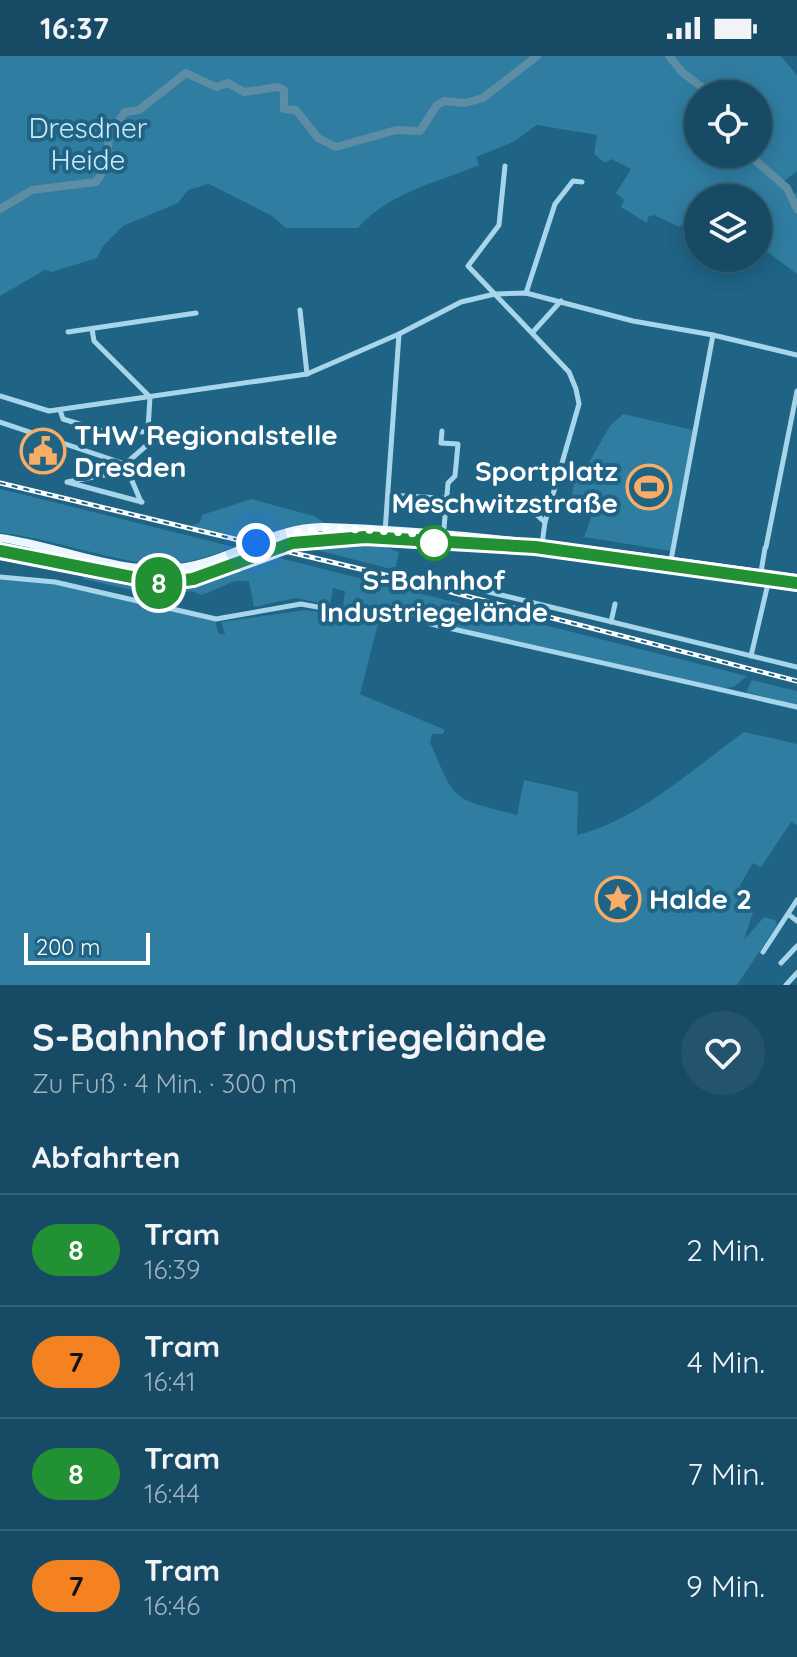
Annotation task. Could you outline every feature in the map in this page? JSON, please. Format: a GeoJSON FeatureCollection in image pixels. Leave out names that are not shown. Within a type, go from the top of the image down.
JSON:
{"type":"FeatureCollection","features":[{"type":"Feature","properties":{"kind":"main road"},"geometry":{"type":"LineString","coordinates":[[233,556],[271,538],[316,528],[542,544],[797,578]]}},
{"type":"Feature","properties":{"kind":"main road"},"geometry":{"type":"LineString","coordinates":[[0,541],[153,569],[181,568],[339,529]]}},
{"type":"Feature","properties":{"kind":"street"},"geometry":{"type":"LineString","coordinates":[[505,166],[499,225],[468,266],[569,372],[579,404],[545,522],[542,544]]}},
{"type":"Feature","properties":{"kind":"street"},"geometry":{"type":"LineString","coordinates":[[526,293],[555,204],[573,181],[582,182]]}},
{"type":"Feature","properties":{"kind":"street"},"geometry":{"type":"LineString","coordinates":[[0,396],[41,409],[60,410],[307,374],[399,334],[461,302],[495,294],[526,293],[633,321],[713,335],[797,355]]}},
{"type":"Feature","properties":{"kind":"street"},"geometry":{"type":"LineString","coordinates":[[532,333],[561,301]]}},
{"type":"Feature","properties":{"kind":"street"},"geometry":{"type":"LineString","coordinates":[[300,310],[307,374]]}},
{"type":"Feature","properties":{"kind":"street"},"geometry":{"type":"LineString","coordinates":[[68,332],[196,313]]}},
{"type":"Feature","properties":{"kind":"street"},"geometry":{"type":"LineString","coordinates":[[0,422],[125,464],[142,502],[67,482],[115,473],[125,464],[147,445],[151,432],[150,397],[94,341],[92,329]]}},
{"type":"Feature","properties":{"kind":"street"},"geometry":{"type":"LineString","coordinates":[[385,532],[399,334]]}},
{"type":"Feature","properties":{"kind":"street"},"geometry":{"type":"LineString","coordinates":[[670,561],[713,335]]}},
{"type":"Feature","properties":{"kind":"street"},"geometry":{"type":"LineString","coordinates":[[751,656],[765,598],[766,547],[797,391]]}},
{"type":"Feature","properties":{"kind":"street"},"geometry":{"type":"LineString","coordinates":[[60,410],[63,419],[102,431],[151,432]]}},
{"type":"Feature","properties":{"kind":"street"},"geometry":{"type":"LineString","coordinates":[[442,431],[441,443],[458,444],[455,476],[448,483],[444,528]]}},
{"type":"Feature","properties":{"kind":"street"},"geometry":{"type":"LineString","coordinates":[[390,495],[523,503],[545,522]]}},
{"type":"Feature","properties":{"kind":"street"},"geometry":{"type":"LineString","coordinates":[[0,577],[55,582],[216,619],[301,604],[361,615],[390,607],[402,608],[431,624],[797,707]]}},
{"type":"Feature","properties":{"kind":"street"},"geometry":{"type":"LineString","coordinates":[[460,585],[797,667]]}},
{"type":"Feature","properties":{"kind":"street"},"geometry":{"type":"LineString","coordinates":[[611,622],[615,604]]}},
{"type":"Feature","properties":{"kind":"street"},"geometry":{"type":"LineString","coordinates":[[763,952],[797,900]]}},
{"type":"Feature","properties":{"kind":"street"},"geometry":{"type":"LineString","coordinates":[[788,914],[797,921]]}},
{"type":"Feature","properties":{"kind":"street"},"geometry":{"type":"LineString","coordinates":[[781,963],[797,946]]}},
{"type":"Feature","properties":{"kind":"street"},"geometry":{"type":"LineString","coordinates":[[786,985],[797,973]]}},
{"type":"Feature","properties":{"kind":"green space","name":"Dresdner Heide"},"geometry":{"type":"Polygon","coordinates":[[[0,56],[781,56],[797,75],[797,171],[784,181],[794,194],[797,192],[797,274],[772,255],[772,184],[684,184],[684,222],[679,227],[654,215],[648,217],[647,223],[621,207],[624,200],[616,193],[631,169],[611,159],[605,163],[594,154],[597,135],[537,125],[513,142],[476,157],[479,165],[399,197],[358,228],[286,228],[272,216],[209,184],[188,190],[178,203],[123,226],[103,246],[97,258],[52,272],[45,270],[0,296],[0,56]]]}},
{"type":"Feature","properties":{"kind":"green space"},"geometry":{"type":"Polygon","coordinates":[[[623,414],[693,430],[671,551],[584,537],[592,515],[570,509],[575,474],[584,471],[610,426],[623,414]]]}},
{"type":"Feature","properties":{"kind":"green space"},"geometry":{"type":"Polygon","coordinates":[[[0,489],[234,547],[204,558],[162,565],[0,533],[0,489]]]}},
{"type":"Feature","properties":{"kind":"green space"},"geometry":{"type":"Polygon","coordinates":[[[251,499],[314,516],[325,523],[287,528],[246,542],[189,528],[200,522],[202,515],[251,499]]]}},
{"type":"Feature","properties":{"kind":"green space"},"geometry":{"type":"Polygon","coordinates":[[[375,543],[399,552],[395,570],[301,546],[375,543]]]}},
{"type":"Feature","properties":{"kind":"green space"},"geometry":{"type":"Polygon","coordinates":[[[268,555],[747,676],[734,687],[723,688],[435,622],[400,605],[343,608],[345,591],[333,588],[330,605],[295,598],[254,607],[249,581],[235,581],[202,595],[191,591],[163,597],[83,579],[84,574],[138,584],[178,584],[217,574],[268,555]]]}},
{"type":"Feature","properties":{"kind":"green space"},"geometry":{"type":"Polygon","coordinates":[[[0,578],[53,582],[215,621],[219,634],[225,634],[221,622],[306,610],[372,620],[378,624],[360,694],[445,730],[443,734],[432,734],[430,742],[452,788],[468,801],[517,815],[524,780],[578,792],[577,835],[622,818],[744,732],[797,744],[797,825],[791,822],[761,867],[753,863],[740,885],[753,912],[744,940],[764,917],[775,920],[777,925],[737,985],[0,985],[0,578]]]}},
{"type":"Feature","properties":{"kind":"green space"},"geometry":{"type":"Polygon","coordinates":[[[752,680],[797,691],[797,705],[746,692],[752,680]]]}},
{"type":"Feature","properties":{"kind":"waterway"},"geometry":{"type":"LineString","coordinates":[[0,209],[32,190],[96,182],[106,167],[109,136],[125,112],[139,110],[186,73],[216,87],[228,83],[244,92],[278,87],[284,90],[284,109],[296,110],[318,138],[336,147],[396,130],[420,131],[437,105],[444,101],[465,103],[483,98],[537,56]]}},
{"type":"Feature","properties":{"kind":"waterway"},"geometry":{"type":"LineString","coordinates":[[669,56],[692,80]]}},
{"type":"Feature","properties":{"kind":"waterway"},"geometry":{"type":"LineString","coordinates":[[764,168],[787,188],[797,209]]}},
{"type":"Feature","properties":{"kind":"tram line"},"geometry":{"type":"LineString","coordinates":[[0,551],[131,579],[171,582],[207,574],[292,543],[365,537],[535,547],[797,583]]}},
{"type":"Feature","properties":{"kind":"tram line","name":"8"},"geometry":{"type":"LineString","coordinates":[[0,551],[162,583],[193,579],[292,543],[365,537],[441,544],[535,547],[797,583]]}},
{"type":"Feature","properties":{"kind":"railway"},"geometry":{"type":"LineString","coordinates":[[0,483],[373,572],[797,681]]}},
{"type":"Feature","properties":{"kind":"place","name":"THW Regionalstelle Dresden"},"geometry":{"type":"Point","coordinates":[43,451]}},
{"type":"Feature","properties":{"kind":"place","name":"Sportplatz Meschwitzstraße"},"geometry":{"type":"Point","coordinates":[649,487]}},
{"type":"Feature","properties":{"kind":"place","name":"S-Bahnhof Industriegelände"},"geometry":{"type":"Point","coordinates":[434,543]}},
{"type":"Feature","properties":{"kind":"place","name":"Halde 2"},"geometry":{"type":"Point","coordinates":[618,899]}},
{"type":"Feature","properties":{"kind":"route"},"geometry":{"type":"LineString","coordinates":[[256,543],[284,533],[326,527],[435,535],[434,543]]}}]}
